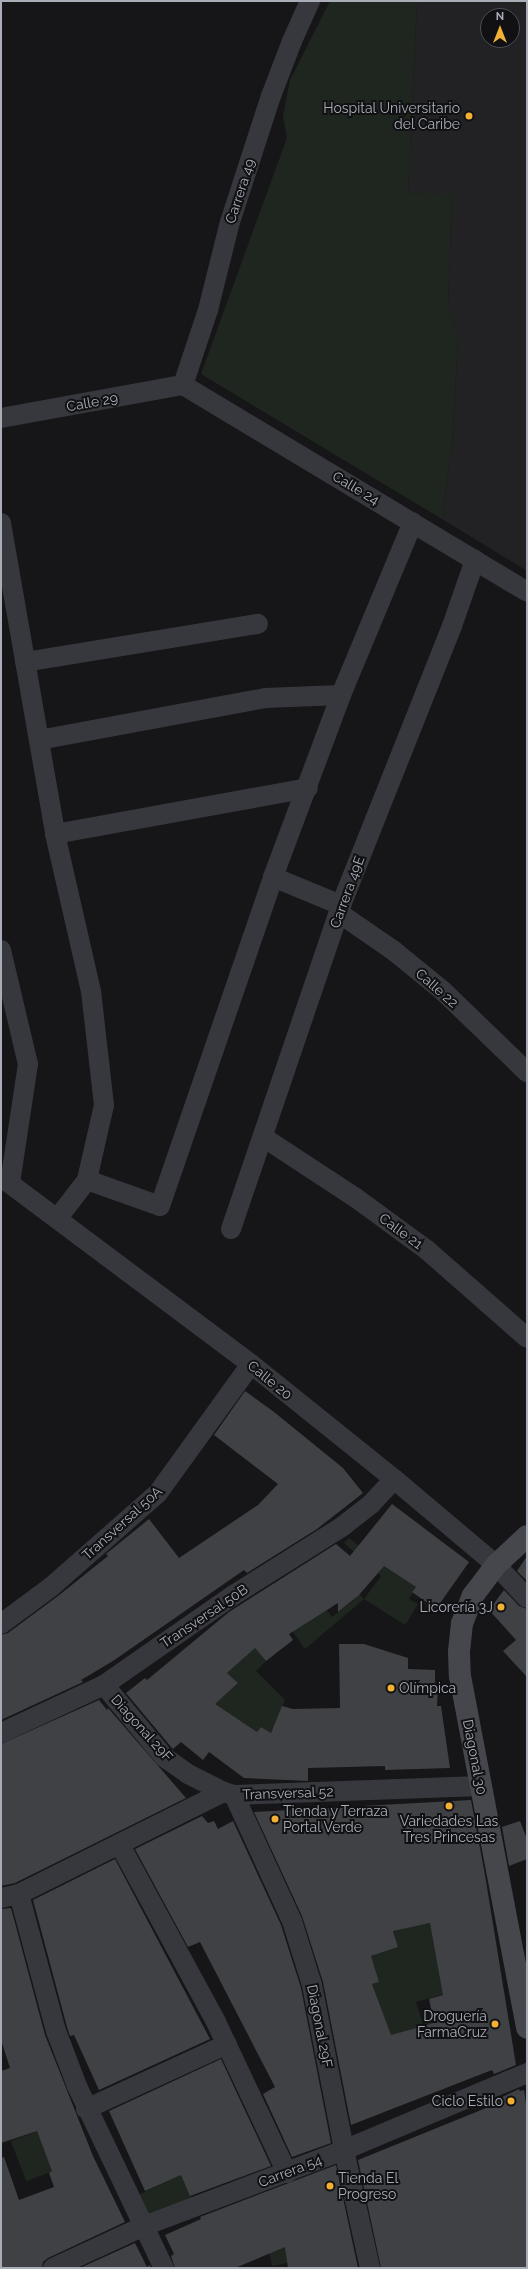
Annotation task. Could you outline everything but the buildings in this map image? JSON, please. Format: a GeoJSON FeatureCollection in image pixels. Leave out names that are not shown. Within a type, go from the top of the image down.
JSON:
{"type":"FeatureCollection","features":[{"type":"Feature","properties":{"kind":"street","name":"Carrera 49"},"geometry":{"type":"LineString","coordinates":[[183,385],[208,310],[230,222],[271,96],[292,41],[310,1]]}},
{"type":"Feature","properties":{"kind":"street","name":"Calle 29"},"geometry":{"type":"LineString","coordinates":[[1,418],[183,385]]}},
{"type":"Feature","properties":{"kind":"street","name":"Calle 24"},"geometry":{"type":"LineString","coordinates":[[183,385],[413,522],[527,592]]}},
{"type":"Feature","properties":{"kind":"street"},"geometry":{"type":"LineString","coordinates":[[87,1180],[160,1206],[273,877],[308,788],[341,695],[413,522]]}},
{"type":"Feature","properties":{"kind":"street"},"geometry":{"type":"LineString","coordinates":[[1,523],[55,834],[91,991],[104,1105],[87,1180],[57,1219]]}},
{"type":"Feature","properties":{"kind":"street","name":"Carrera 49E"},"geometry":{"type":"LineString","coordinates":[[231,1229],[340,909],[452,626],[475,560]]}},
{"type":"Feature","properties":{"kind":"street"},"geometry":{"type":"LineString","coordinates":[[25,662],[258,624]]}},
{"type":"Feature","properties":{"kind":"street"},"geometry":{"type":"LineString","coordinates":[[39,740],[265,698],[341,695]]}},
{"type":"Feature","properties":{"kind":"street"},"geometry":{"type":"LineString","coordinates":[[55,834],[308,788]]}},
{"type":"Feature","properties":{"kind":"street","name":"Calle 22"},"geometry":{"type":"LineString","coordinates":[[273,877],[340,909],[443,991],[527,1072]]}},
{"type":"Feature","properties":{"kind":"street"},"geometry":{"type":"LineString","coordinates":[[1,950],[6,994],[28,1064],[6,1180]]}},
{"type":"Feature","properties":{"kind":"street","name":"Calle 21"},"geometry":{"type":"LineString","coordinates":[[263,1137],[356,1198],[427,1250],[527,1338]]}},
{"type":"Feature","properties":{"kind":"street","name":"Calle 20"},"geometry":{"type":"LineString","coordinates":[[6,1180],[251,1364],[394,1479],[496,1565],[527,1598]]}},
{"type":"Feature","properties":{"kind":"street","name":"Transversal 50A"},"geometry":{"type":"LineString","coordinates":[[1,1624],[51,1587],[158,1493],[251,1364]]}},
{"type":"Feature","properties":{"kind":"street","name":"Transversal 50B"},"geometry":{"type":"LineString","coordinates":[[1,1733],[104,1686],[232,1596],[343,1526],[371,1504],[394,1479]]}},
{"type":"Feature","properties":{"kind":"street","name":"Diagonal 30"},"geometry":{"type":"LineString","coordinates":[[527,1536],[496,1565],[473,1594],[462,1623],[459,1652],[460,1676],[481,1786],[523,1983],[527,2028]]}},
{"type":"Feature","properties":{"kind":"street","name":"Diagonal 29F"},"geometry":{"type":"LineString","coordinates":[[104,1686],[164,1757],[188,1774],[229,1794],[292,1921],[312,1985],[344,2150],[370,2268]]}},
{"type":"Feature","properties":{"kind":"street","name":"Transversal 52"},"geometry":{"type":"LineString","coordinates":[[10,1896],[229,1794],[481,1786]]}},
{"type":"Feature","properties":{"kind":"street"},"geometry":{"type":"LineString","coordinates":[[120,1845],[227,2044],[287,2173]]}},
{"type":"Feature","properties":{"kind":"street"},"geometry":{"type":"LineString","coordinates":[[10,1896],[56,2031],[86,2109],[164,2268]]}},
{"type":"Feature","properties":{"kind":"street"},"geometry":{"type":"LineString","coordinates":[[86,2109],[227,2044]]}},
{"type":"Feature","properties":{"kind":"street","name":"Carrera 54"},"geometry":{"type":"LineString","coordinates":[[53,2268],[144,2226],[287,2173],[527,2073]]}},
{"type":"Feature","properties":{"kind":"shaded area"},"geometry":{"type":"Polygon","coordinates":[[[330,1],[417,1],[408,192],[452,194],[448,305],[458,340],[452,444],[442,519],[201,374],[287,138],[283,116],[290,80],[330,1]]]}},
{"type":"Feature","properties":{"kind":"shaded area"},"geometry":{"type":"Polygon","coordinates":[[[417,1],[527,1],[527,571],[442,519],[452,444],[458,341],[448,306],[452,195],[408,192],[417,1]]]}},
{"type":"Feature","properties":{"kind":"shaded area"},"geometry":{"type":"Polygon","coordinates":[[[349,1538],[387,1568],[416,1587],[409,1599],[418,1604],[405,1625],[364,1599],[381,1576],[344,1543],[349,1538]]]}},
{"type":"Feature","properties":{"kind":"shaded area"},"geometry":{"type":"Polygon","coordinates":[[[345,1579],[364,1599],[305,1649],[284,1619],[327,1610],[332,1617],[354,1600],[339,1584],[345,1579]]]}},
{"type":"Feature","properties":{"kind":"shaded area"},"geometry":{"type":"Polygon","coordinates":[[[250,1642],[266,1661],[256,1671],[285,1700],[271,1733],[261,1727],[257,1732],[238,1719],[232,1727],[211,1707],[238,1683],[227,1673],[244,1658],[250,1642]]]}},
{"type":"Feature","properties":{"kind":"shaded area"},"geometry":{"type":"Polygon","coordinates":[[[423,1910],[426,1924],[437,1922],[439,1938],[433,1939],[445,1994],[416,2002],[423,2024],[444,2019],[470,2039],[424,2026],[381,2038],[382,2011],[372,1984],[379,1982],[371,1956],[398,1947],[389,1916],[423,1910]]]}},
{"type":"Feature","properties":{"kind":"shaded area"},"geometry":{"type":"Polygon","coordinates":[[[37,2131],[52,2171],[26,2181],[11,2141],[37,2131]]]}},
{"type":"Feature","properties":{"kind":"shaded area"},"geometry":{"type":"Polygon","coordinates":[[[181,2175],[192,2199],[149,2218],[138,2195],[181,2175]]]}},
{"type":"Feature","properties":{"kind":"shaded area"},"geometry":{"type":"Polygon","coordinates":[[[305,2235],[310,2257],[272,2266],[267,2244],[305,2235]]]}},
{"type":"Feature","properties":{"kind":"place","name":"Hospital Universitario del Caribe"},"geometry":{"type":"Point","coordinates":[469,116]}},
{"type":"Feature","properties":{"kind":"place","name":"Licorería 3J"},"geometry":{"type":"Point","coordinates":[501,1607]}},
{"type":"Feature","properties":{"kind":"place","name":"Olímpica"},"geometry":{"type":"Point","coordinates":[391,1688]}},
{"type":"Feature","properties":{"kind":"place","name":"Variedades Las Tres Princesas"},"geometry":{"type":"Point","coordinates":[449,1806]}},
{"type":"Feature","properties":{"kind":"place","name":"Tienda y Terraza Portal Verde"},"geometry":{"type":"Point","coordinates":[275,1819]}},
{"type":"Feature","properties":{"kind":"place","name":"Droguería FarmaCruz"},"geometry":{"type":"Point","coordinates":[495,2024]}},
{"type":"Feature","properties":{"kind":"place","name":"Ciclo Estilo"},"geometry":{"type":"Point","coordinates":[511,2101]}},
{"type":"Feature","properties":{"kind":"place","name":"Tienda El Progreso"},"geometry":{"type":"Point","coordinates":[330,2186]}}]}
